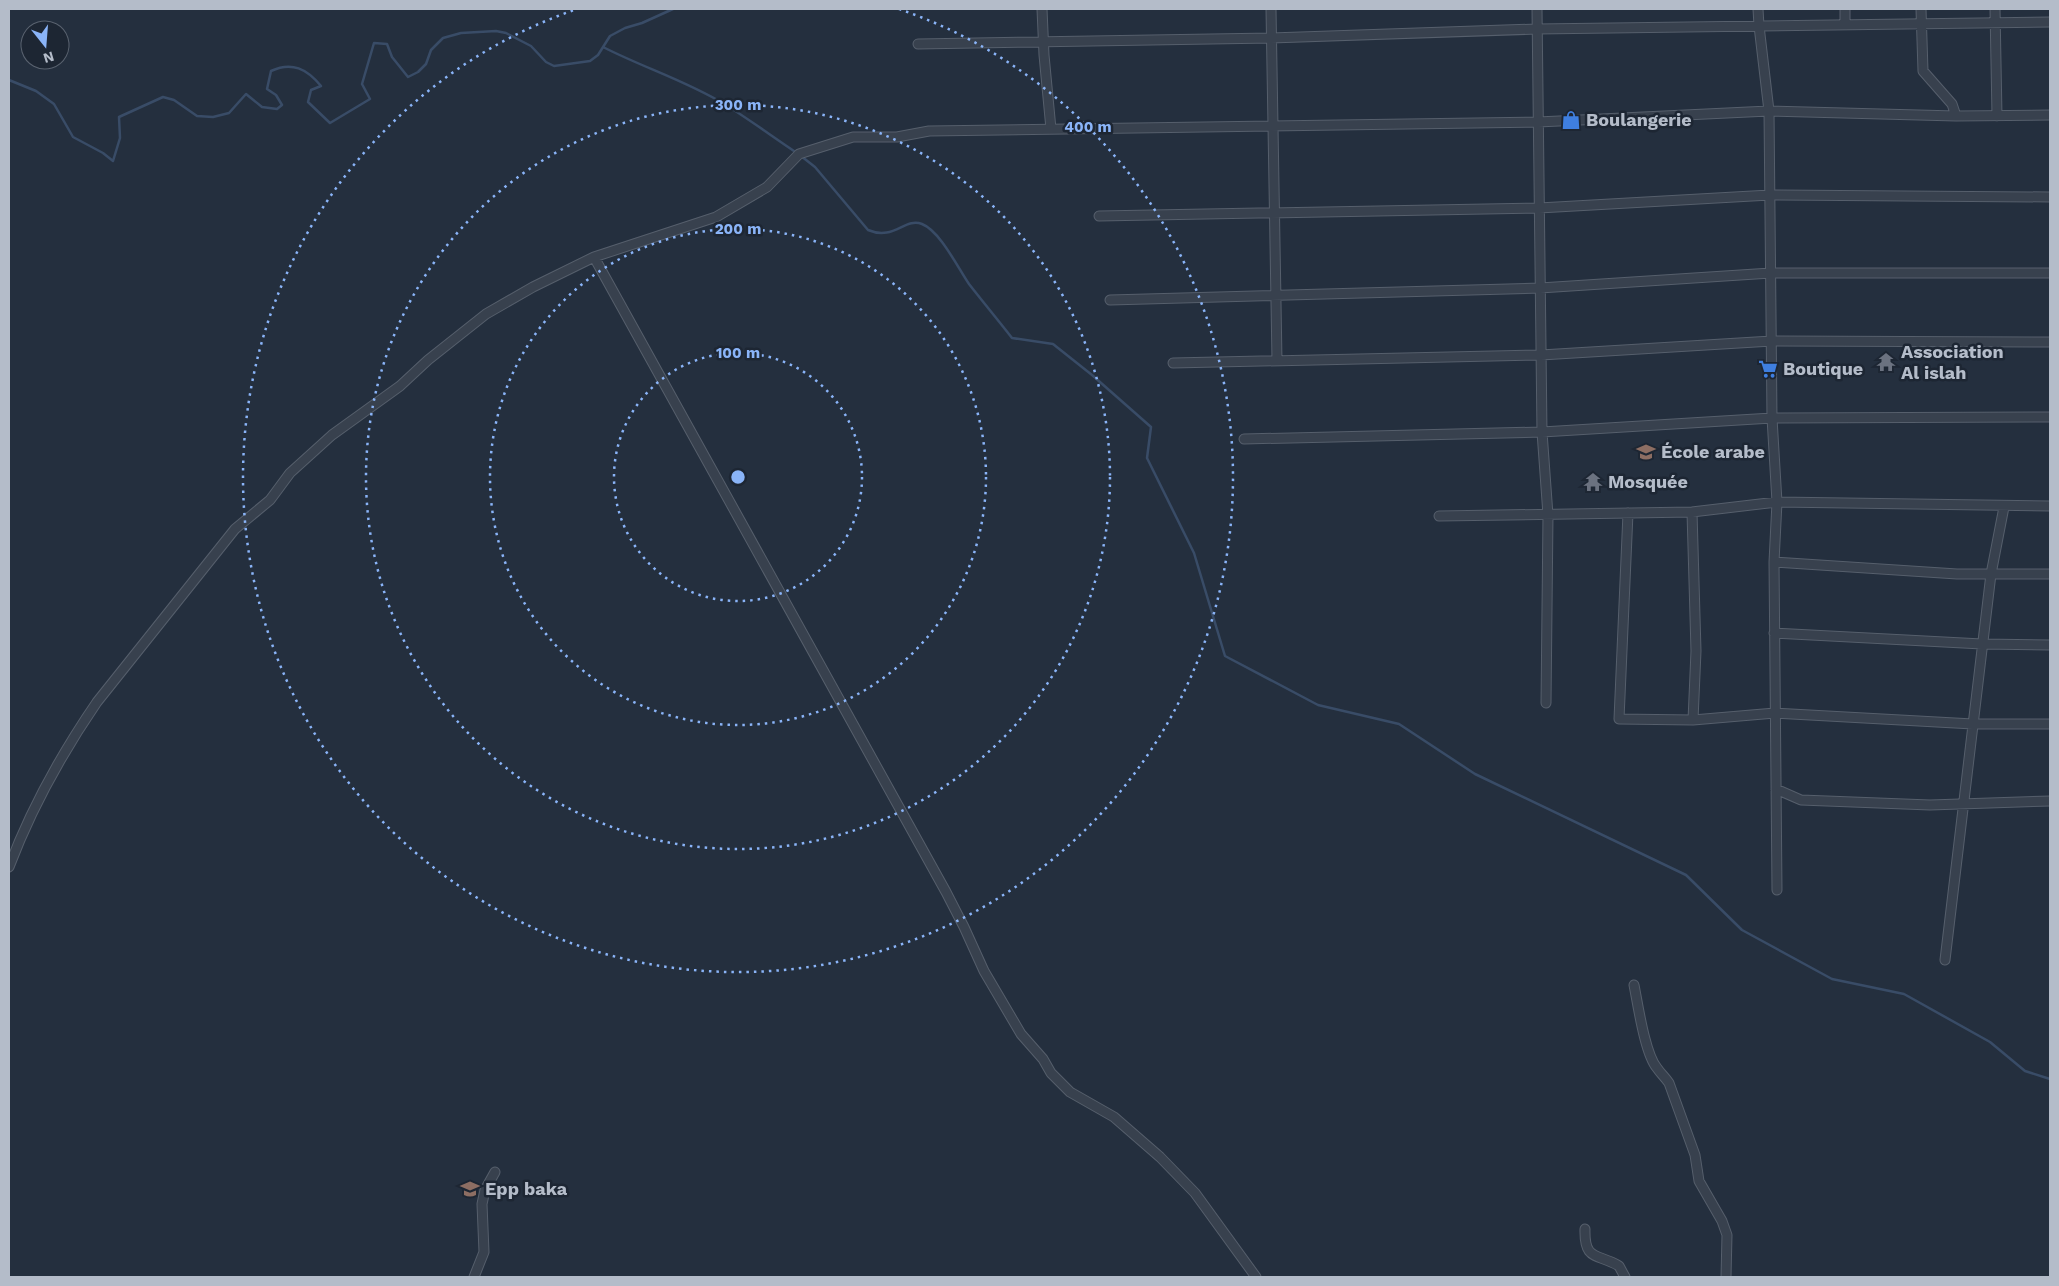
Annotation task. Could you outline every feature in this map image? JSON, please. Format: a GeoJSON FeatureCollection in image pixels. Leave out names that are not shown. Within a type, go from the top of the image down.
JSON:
{"type":"FeatureCollection","features":[{"type":"Feature","properties":{"kind":"street"},"geometry":{"type":"LineString","coordinates":[[1042,9],[1043,42],[1052,130]]}},
{"type":"Feature","properties":{"kind":"street"},"geometry":{"type":"LineString","coordinates":[[1271,9],[1275,295],[1278,360]]}},
{"type":"Feature","properties":{"kind":"street"},"geometry":{"type":"LineString","coordinates":[[1537,9],[1542,432],[1548,515],[1546,703]]}},
{"type":"Feature","properties":{"kind":"street"},"geometry":{"type":"LineString","coordinates":[[1758,9],[1769,111],[1772,418],[1777,502],[1774,562],[1777,890]]}},
{"type":"Feature","properties":{"kind":"street"},"geometry":{"type":"LineString","coordinates":[[1845,9],[1845,25]]}},
{"type":"Feature","properties":{"kind":"street"},"geometry":{"type":"LineString","coordinates":[[1921,9],[1923,71],[1952,104],[1956,116]]}},
{"type":"Feature","properties":{"kind":"street"},"geometry":{"type":"LineString","coordinates":[[1995,9],[1997,116]]}},
{"type":"Feature","properties":{"kind":"street"},"geometry":{"type":"LineString","coordinates":[[918,44],[1271,38],[1537,29],[2050,22]]}},
{"type":"Feature","properties":{"kind":"street"},"geometry":{"type":"LineString","coordinates":[[9,867],[32,814],[84,721],[112,682],[235,529],[261,509],[290,473],[332,435],[400,386],[486,314],[518,295],[594,257],[716,216],[768,187],[799,154],[853,137],[897,137],[930,131],[1538,122],[1769,111],[1956,116],[2050,115]]}},
{"type":"Feature","properties":{"kind":"street"},"geometry":{"type":"LineString","coordinates":[[1099,216],[1539,208],[1770,195],[2050,197]]}},
{"type":"Feature","properties":{"kind":"street"},"geometry":{"type":"LineString","coordinates":[[594,257],[941,883],[984,971],[1021,1034],[1043,1059],[1051,1073],[1070,1092],[1114,1117],[1160,1157],[1196,1193],[1256,1277]]}},
{"type":"Feature","properties":{"kind":"street"},"geometry":{"type":"LineString","coordinates":[[1110,300],[1540,288],[1771,273],[2050,273]]}},
{"type":"Feature","properties":{"kind":"street"},"geometry":{"type":"LineString","coordinates":[[1173,363],[1541,355],[1772,341],[2050,342]]}},
{"type":"Feature","properties":{"kind":"street"},"geometry":{"type":"LineString","coordinates":[[1244,439],[1542,432],[1772,418],[2050,418]]}},
{"type":"Feature","properties":{"kind":"street"},"geometry":{"type":"LineString","coordinates":[[1439,516],[1692,512],[1777,502],[2004,507],[2050,506]]}},
{"type":"Feature","properties":{"kind":"street"},"geometry":{"type":"LineString","coordinates":[[1945,960],[1991,574],[2004,507]]}},
{"type":"Feature","properties":{"kind":"street"},"geometry":{"type":"LineString","coordinates":[[1692,512],[1696,651],[1693,720]]}},
{"type":"Feature","properties":{"kind":"street"},"geometry":{"type":"LineString","coordinates":[[1628,513],[1619,719],[1693,720],[1775,713],[1973,724],[2050,724]]}},
{"type":"Feature","properties":{"kind":"street"},"geometry":{"type":"LineString","coordinates":[[1774,562],[1957,574],[2050,574]]}},
{"type":"Feature","properties":{"kind":"street"},"geometry":{"type":"LineString","coordinates":[[1774,633],[1982,644],[2050,645]]}},
{"type":"Feature","properties":{"kind":"street"},"geometry":{"type":"LineString","coordinates":[[1776,789],[1801,800],[1930,805],[2050,801]]}},
{"type":"Feature","properties":{"kind":"street"},"geometry":{"type":"LineString","coordinates":[[1634,985],[1640,1017],[1650,1052],[1656,1068],[1669,1083],[1695,1155],[1699,1181],[1722,1221],[1727,1235],[1726,1277]]}},
{"type":"Feature","properties":{"kind":"street"},"geometry":{"type":"LineString","coordinates":[[474,1277],[484,1252],[482,1204],[485,1190],[495,1172]]}},
{"type":"Feature","properties":{"kind":"street"},"geometry":{"type":"LineString","coordinates":[[1585,1229],[1585,1241],[1588,1251],[1592,1256],[1620,1266],[1625,1277]]}},
{"type":"Feature","properties":{"kind":"waterway"},"geometry":{"type":"LineString","coordinates":[[9,80],[36,91],[54,104],[73,137],[103,153],[113,161],[120,138],[119,117],[163,97],[174,100],[197,116],[213,117],[229,113],[246,94],[262,107],[277,109],[282,105],[276,95],[267,89],[271,71],[286,67],[299,68],[310,75],[321,86],[311,90],[308,102],[330,123],[370,99],[362,84],[374,43],[387,44],[392,57],[408,77],[418,72],[426,64],[431,50],[443,38],[461,33],[496,31],[506,33],[531,46],[546,62],[554,66],[590,61],[598,55],[610,36],[673,9]]}},
{"type":"Feature","properties":{"kind":"waterway"},"geometry":{"type":"LineString","coordinates":[[603,47],[711,96],[797,153]]}},
{"type":"Feature","properties":{"kind":"waterway"},"geometry":{"type":"LineString","coordinates":[[801,156],[815,167],[868,230],[885,233],[916,223],[929,228],[942,242],[969,284],[1012,338],[1053,344],[1092,375],[1151,427],[1147,458],[1194,553],[1225,656],[1318,705],[1399,724],[1475,774],[1686,875],[1742,930],[1832,979],[1904,994],[1990,1042],[2025,1071],[2050,1079]]}},
{"type":"Feature","properties":{"kind":"place","name":"Boulangerie"},"geometry":{"type":"Point","coordinates":[1571,120]}},
{"type":"Feature","properties":{"kind":"place","name":"Association Al islah"},"geometry":{"type":"Point","coordinates":[1886,362]}},
{"type":"Feature","properties":{"kind":"place","name":"Boutique"},"geometry":{"type":"Point","coordinates":[1768,369]}},
{"type":"Feature","properties":{"kind":"place","name":"École arabe"},"geometry":{"type":"Point","coordinates":[1646,452]}},
{"type":"Feature","properties":{"kind":"place","name":"Mosquée"},"geometry":{"type":"Point","coordinates":[1593,482]}},
{"type":"Feature","properties":{"kind":"place","name":"Epp baka"},"geometry":{"type":"Point","coordinates":[470,1189]}}]}
